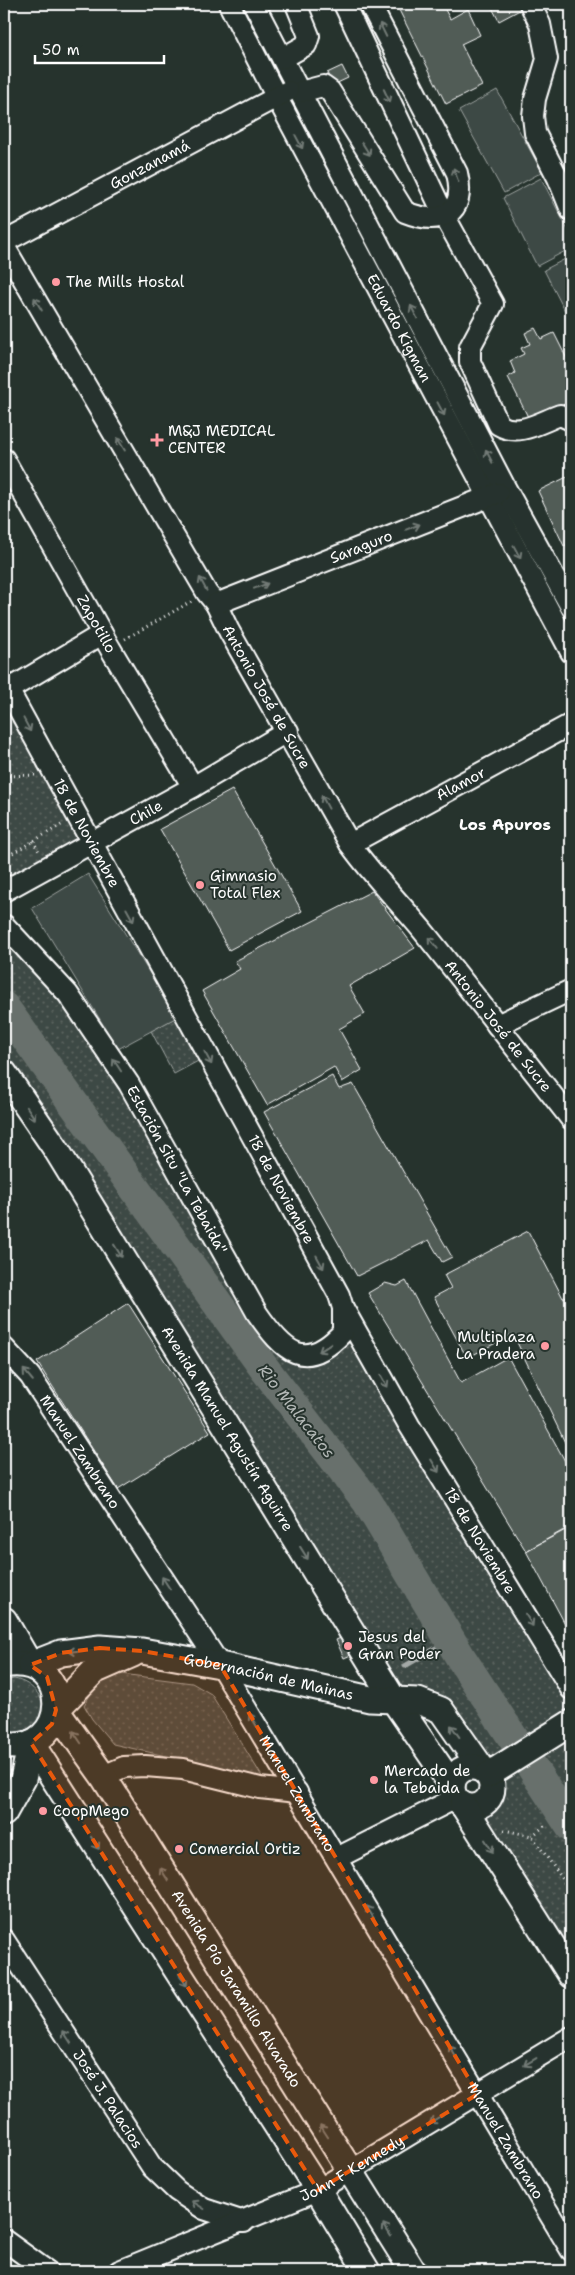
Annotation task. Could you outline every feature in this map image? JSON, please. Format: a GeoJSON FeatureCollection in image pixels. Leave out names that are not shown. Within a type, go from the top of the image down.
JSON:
{"type":"FeatureCollection","features":[{"type":"Feature","properties":{"kind":"main road","name":"Avenida Manuel Agustín Aguirre"},"geometry":{"type":"LineString","coordinates":[[4,1073],[56,1149],[394,1702],[457,1796],[571,1975]]}},
{"type":"Feature","properties":{"kind":"main road"},"geometry":{"type":"LineString","coordinates":[[4,1620],[30,1664],[39,1669],[46,1677],[56,1698],[56,1710],[52,1724],[43,1735],[31,1743],[22,1746],[4,1745]]}},
{"type":"Feature","properties":{"kind":"main road","name":"Gobernación de Mainas"},"geometry":{"type":"LineString","coordinates":[[4,1665],[18,1662],[30,1664],[61,1653],[100,1648],[142,1651],[220,1665],[340,1693],[394,1702],[418,1701],[440,1710],[489,1772]]}},
{"type":"Feature","properties":{"kind":"main road"},"geometry":{"type":"LineString","coordinates":[[56,1710],[94,1671],[104,1665],[142,1651]]}},
{"type":"Feature","properties":{"kind":"main road","name":"Avenida Pío Jaramillo Alvarado"},"geometry":{"type":"LineString","coordinates":[[56,1710],[103,1776],[413,2271]]}},
{"type":"Feature","properties":{"kind":"main road"},"geometry":{"type":"LineString","coordinates":[[489,1772],[492,1789],[488,1799],[479,1806],[457,1796],[456,1774],[466,1768],[489,1772],[571,1723]]}},
{"type":"Feature","properties":{"kind":"main road"},"geometry":{"type":"LineString","coordinates":[[4,1813],[23,1779],[31,1743]]}},
{"type":"Feature","properties":{"kind":"main road"},"geometry":{"type":"LineString","coordinates":[[31,1743],[318,2190],[367,2271]]}},
{"type":"Feature","properties":{"kind":"street","name":"Eduardo Kigman"},"geometry":{"type":"LineString","coordinates":[[229,4],[276,98],[571,652]]}},
{"type":"Feature","properties":{"kind":"street","name":"Eduardo Kigman"},"geometry":{"type":"LineString","coordinates":[[254,4],[506,489],[571,607]]}},
{"type":"Feature","properties":{"kind":"street"},"geometry":{"type":"LineString","coordinates":[[283,58],[306,45],[309,36],[296,4]]}},
{"type":"Feature","properties":{"kind":"street"},"geometry":{"type":"LineString","coordinates":[[344,4],[444,217],[493,304],[470,347],[470,362],[499,425],[507,430],[522,430],[560,415],[571,420]]}},
{"type":"Feature","properties":{"kind":"street"},"geometry":{"type":"LineString","coordinates":[[370,4],[457,173],[461,189],[456,206],[444,217]]}},
{"type":"Feature","properties":{"kind":"street"},"geometry":{"type":"LineString","coordinates":[[530,4],[540,24],[548,59],[534,107],[535,134],[558,178],[571,210]]}},
{"type":"Feature","properties":{"kind":"street","name":"Gonzanamá"},"geometry":{"type":"LineString","coordinates":[[4,244],[276,98],[298,89],[323,86],[330,91],[404,212],[426,219],[444,217]]}},
{"type":"Feature","properties":{"kind":"street","name":"Antonio José de Sucre"},"geometry":{"type":"LineString","coordinates":[[4,244],[212,598],[350,844],[369,870],[404,908],[571,1119]]}},
{"type":"Feature","properties":{"kind":"street","name":"Zapotillo"},"geometry":{"type":"LineString","coordinates":[[4,459],[106,641],[193,787]]}},
{"type":"Feature","properties":{"kind":"street","name":"Saraguro"},"geometry":{"type":"LineString","coordinates":[[212,598],[488,498],[506,489]]}},
{"type":"Feature","properties":{"kind":"street"},"geometry":{"type":"LineString","coordinates":[[6,686],[106,641]]}},
{"type":"Feature","properties":{"kind":"street","name":"18 de Noviembre"},"geometry":{"type":"LineString","coordinates":[[6,686],[339,1295],[343,1308],[410,1425],[571,1689]]}},
{"type":"Feature","properties":{"kind":"street","name":"Alamor"},"geometry":{"type":"LineString","coordinates":[[350,844],[571,724]]}},
{"type":"Feature","properties":{"kind":"street","name":"Chile"},"geometry":{"type":"LineString","coordinates":[[4,891],[193,787],[288,731]]}},
{"type":"Feature","properties":{"kind":"street","name":"Estación Situ \"La Tebaida\""},"geometry":{"type":"LineString","coordinates":[[4,925],[68,994],[129,1084],[257,1313],[270,1332],[299,1354],[314,1355],[329,1347],[343,1332],[343,1308]]}},
{"type":"Feature","properties":{"kind":"street"},"geometry":{"type":"LineString","coordinates":[[497,1025],[571,990]]}},
{"type":"Feature","properties":{"kind":"street","name":"Manuel Zambrano"},"geometry":{"type":"LineString","coordinates":[[4,1348],[30,1376],[220,1665],[338,1858],[571,2250]]}},
{"type":"Feature","properties":{"kind":"street"},"geometry":{"type":"LineString","coordinates":[[103,1776],[124,1766],[183,1769],[260,1788],[297,1792]]}},
{"type":"Feature","properties":{"kind":"street"},"geometry":{"type":"LineString","coordinates":[[338,1858],[457,1796]]}},
{"type":"Feature","properties":{"kind":"street","name":"José J. Palacios"},"geometry":{"type":"LineString","coordinates":[[4,1940],[152,2167],[177,2191],[204,2209],[244,2222]]}},
{"type":"Feature","properties":{"kind":"street","name":"John F Kennedy"},"geometry":{"type":"LineString","coordinates":[[119,2271],[244,2222],[318,2190],[351,2172],[571,2037]]}},
{"type":"Feature","properties":{"kind":"street"},"geometry":{"type":"LineString","coordinates":[[4,2240],[47,2271]]}},
{"type":"Feature","properties":{"kind":"path"},"geometry":{"type":"LineString","coordinates":[[106,641],[212,598]]}},
{"type":"Feature","properties":{"kind":"path"},"geometry":{"type":"LineString","coordinates":[[4,776],[38,775]]}},
{"type":"Feature","properties":{"kind":"path"},"geometry":{"type":"LineString","coordinates":[[4,858],[64,823]]}},
{"type":"Feature","properties":{"kind":"path"},"geometry":{"type":"LineString","coordinates":[[547,1824],[532,1836],[571,1891]]}},
{"type":"Feature","properties":{"kind":"highlighted area"},"geometry":{"type":"Polygon","coordinates":[[[100,1648],[142,1651],[220,1665],[478,2094],[318,2190],[31,1743],[52,1724],[56,1710],[47,1677],[30,1665],[61,1653],[100,1648]]]}},
{"type":"Feature","properties":{"kind":"shaded area"},"geometry":{"type":"Polygon","coordinates":[[[497,90],[542,172],[504,193],[459,111],[497,90]]]}},
{"type":"Feature","properties":{"kind":"shaded area"},"geometry":{"type":"Polygon","coordinates":[[[541,178],[571,236],[571,248],[537,266],[503,198],[541,178]]]}},
{"type":"Feature","properties":{"kind":"shaded area"},"geometry":{"type":"Polygon","coordinates":[[[571,256],[571,313],[567,315],[544,270],[571,256]]]}},
{"type":"Feature","properties":{"kind":"shaded area"},"geometry":{"type":"Polygon","coordinates":[[[4,692],[87,836],[4,884],[4,692]]]}},
{"type":"Feature","properties":{"kind":"shaded area"},"geometry":{"type":"Polygon","coordinates":[[[88,874],[177,1017],[118,1049],[32,908],[88,874]]]}},
{"type":"Feature","properties":{"kind":"shaded area"},"geometry":{"type":"Polygon","coordinates":[[[4,925],[68,994],[270,1332],[314,1355],[345,1319],[571,1689],[571,1975],[474,1807],[488,1799],[492,1784],[440,1710],[404,1700],[4,1073],[4,925]]]}},
{"type":"Feature","properties":{"kind":"shaded area"},"geometry":{"type":"Polygon","coordinates":[[[177,1017],[200,1060],[174,1074],[151,1031],[177,1017]]]}},
{"type":"Feature","properties":{"kind":"shaded area"},"geometry":{"type":"Polygon","coordinates":[[[114,1673],[192,1683],[211,1694],[263,1778],[113,1744],[92,1719],[84,1705],[95,1687],[114,1673]]]}},
{"type":"Feature","properties":{"kind":"shaded area"},"geometry":{"type":"Polygon","coordinates":[[[14,1679],[27,1684],[38,1694],[43,1706],[42,1714],[39,1721],[28,1733],[4,1735],[4,1681],[14,1679]]]}},
{"type":"Feature","properties":{"kind":"building"},"geometry":{"type":"Polygon","coordinates":[[[396,4],[442,4],[450,19],[468,9],[480,35],[461,44],[482,86],[446,104],[396,4]]]}},
{"type":"Feature","properties":{"kind":"building"},"geometry":{"type":"Polygon","coordinates":[[[490,4],[531,4],[499,21],[490,4]]]}},
{"type":"Feature","properties":{"kind":"building"},"geometry":{"type":"Polygon","coordinates":[[[342,66],[348,78],[333,85],[327,73],[342,66]]]}},
{"type":"Feature","properties":{"kind":"building"},"geometry":{"type":"Polygon","coordinates":[[[535,328],[541,339],[554,333],[571,367],[571,412],[535,431],[508,377],[515,373],[510,361],[524,354],[521,348],[530,344],[525,333],[535,328]]]}},
{"type":"Feature","properties":{"kind":"building"},"geometry":{"type":"Polygon","coordinates":[[[571,475],[571,542],[564,546],[538,491],[571,475]]]}},
{"type":"Feature","properties":{"kind":"building"},"geometry":{"type":"Polygon","coordinates":[[[232,790],[302,911],[229,950],[160,829],[232,790]]]}},
{"type":"Feature","properties":{"kind":"building"},"geometry":{"type":"Polygon","coordinates":[[[372,891],[415,948],[349,986],[365,1014],[339,1029],[362,1070],[342,1082],[334,1067],[267,1105],[202,991],[240,969],[235,961],[372,891]]]}},
{"type":"Feature","properties":{"kind":"building"},"geometry":{"type":"Polygon","coordinates":[[[332,1076],[339,1089],[353,1084],[452,1257],[442,1262],[429,1240],[357,1276],[264,1112],[332,1076]]]}},
{"type":"Feature","properties":{"kind":"building","name":"Multiplaza La Pradera"},"geometry":{"type":"Polygon","coordinates":[[[528,1231],[563,1298],[571,1294],[571,1455],[513,1334],[467,1358],[434,1297],[451,1288],[444,1275],[528,1231]]]}},
{"type":"Feature","properties":{"kind":"building"},"geometry":{"type":"Polygon","coordinates":[[[406,1281],[461,1383],[508,1357],[571,1472],[571,1526],[526,1551],[368,1293],[385,1283],[397,1286],[406,1281]]]}},
{"type":"Feature","properties":{"kind":"building"},"geometry":{"type":"Polygon","coordinates":[[[128,1303],[210,1432],[118,1489],[37,1362],[128,1303]]]}},
{"type":"Feature","properties":{"kind":"building"},"geometry":{"type":"Polygon","coordinates":[[[571,1527],[571,1635],[526,1551],[571,1527]]]}},
{"type":"Feature","properties":{"kind":"building","name":"Jesus del Gran Poder"},"geometry":{"type":"Polygon","coordinates":[[[352,1633],[360,1651],[344,1658],[336,1640],[352,1633]]]}},
{"type":"Feature","properties":{"kind":"waterway","name":"Rio Malacatos"},"geometry":{"type":"LineString","coordinates":[[4,1007],[264,1368],[367,1501],[461,1658],[571,1827]]}},
{"type":"Feature","properties":{"kind":"waterway"},"geometry":{"type":"LineString","coordinates":[[405,1666],[450,1640]]}},
{"type":"Feature","properties":{"kind":"place","name":"The Mills Hostal"},"geometry":{"type":"Point","coordinates":[56,282]}},
{"type":"Feature","properties":{"kind":"place","name":"M&J MEDICAL CENTER"},"geometry":{"type":"Point","coordinates":[157,440]}},
{"type":"Feature","properties":{"kind":"place","name":"Gimnasio Total Flex"},"geometry":{"type":"Point","coordinates":[200,885]}},
{"type":"Feature","properties":{"kind":"place","name":"Multiplaza La Pradera"},"geometry":{"type":"Point","coordinates":[545,1346]}},
{"type":"Feature","properties":{"kind":"place","name":"Jesus del Gran Poder"},"geometry":{"type":"Point","coordinates":[348,1646]}},
{"type":"Feature","properties":{"kind":"place","name":"Mercado de la Tebaida"},"geometry":{"type":"Point","coordinates":[374,1780]}},
{"type":"Feature","properties":{"kind":"place","name":"CoopMego"},"geometry":{"type":"Point","coordinates":[43,1811]}},
{"type":"Feature","properties":{"kind":"place","name":"Comercial Ortiz"},"geometry":{"type":"Point","coordinates":[179,1849]}},
{"type":"Feature","properties":{"kind":"district","name":"Los Apuros"},"geometry":{"type":"Point","coordinates":[505,824]}}]}
